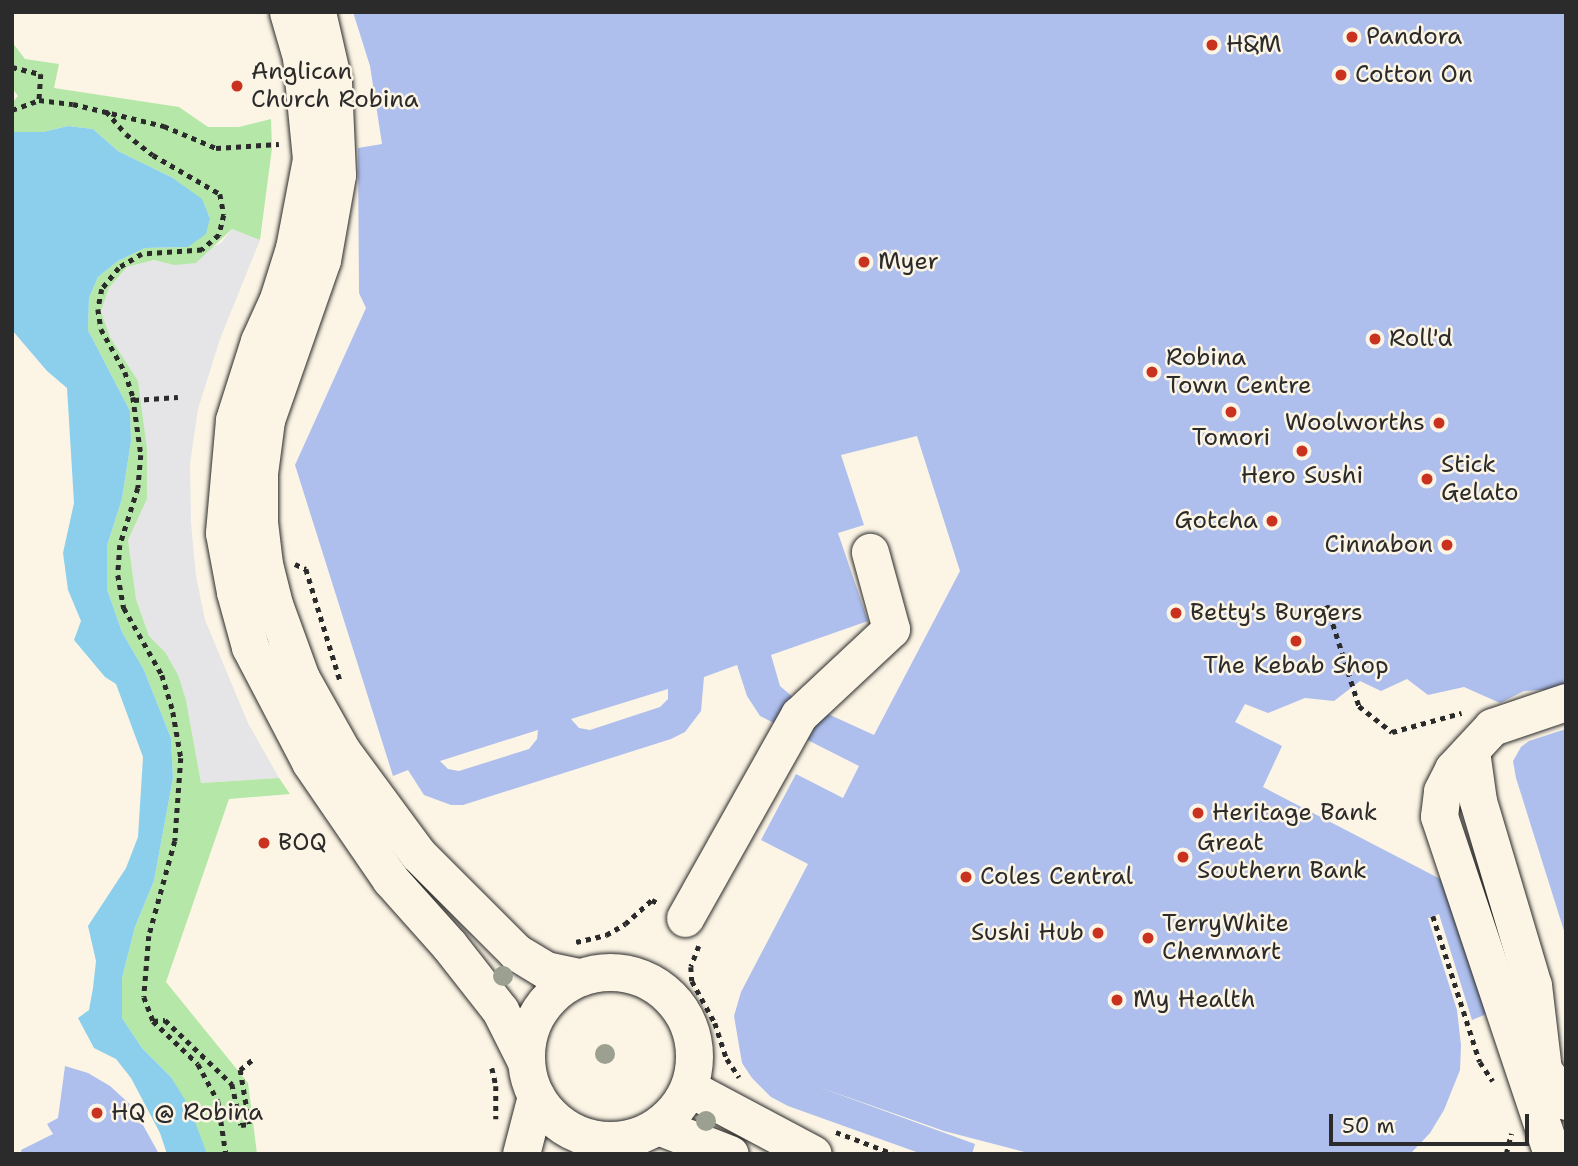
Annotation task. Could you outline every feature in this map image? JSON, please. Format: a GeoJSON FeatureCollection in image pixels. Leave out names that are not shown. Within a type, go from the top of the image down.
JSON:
{"type":"FeatureCollection","features":[{"type":"Feature","properties":{"kind":"street"},"geometry":{"type":"LineString","coordinates":[[288,12],[301,57],[307,102],[309,174],[294,248],[278,299],[259,341],[234,420],[224,518],[235,592],[250,647],[310,762],[390,879],[449,945],[500,1010],[525,1060],[536,1096],[553,1119],[577,1134],[605,1140],[633,1139],[730,1154]]}},
{"type":"Feature","properties":{"kind":"street"},"geometry":{"type":"LineString","coordinates":[[317,12],[333,82],[337,145],[334,198],[321,260],[266,420],[259,473],[264,564],[285,636],[302,678],[342,751],[418,854],[516,952],[546,970],[580,977],[614,972],[643,981],[671,997],[686,1016],[694,1039],[695,1064],[689,1088],[677,1110],[633,1139]]}},
{"type":"Feature","properties":{"kind":"street"},"geometry":{"type":"LineString","coordinates":[[685,918],[799,715],[891,629],[870,552]]}},
{"type":"Feature","properties":{"kind":"street"},"geometry":{"type":"LineString","coordinates":[[250,647],[285,636]]}},
{"type":"Feature","properties":{"kind":"street"},"geometry":{"type":"LineString","coordinates":[[1552,1154],[1439,816],[1442,791],[1454,769],[1492,727],[1566,702]]}},
{"type":"Feature","properties":{"kind":"street"},"geometry":{"type":"LineString","coordinates":[[1471,751],[1478,801],[1533,985],[1544,1071],[1545,1130]]}},
{"type":"Feature","properties":{"kind":"street"},"geometry":{"type":"LineString","coordinates":[[525,1060],[528,1034],[539,1010],[557,990],[580,977]]}},
{"type":"Feature","properties":{"kind":"street"},"geometry":{"type":"LineString","coordinates":[[689,1088],[822,1142]]}},
{"type":"Feature","properties":{"kind":"street"},"geometry":{"type":"LineString","coordinates":[[521,1154],[536,1096]]}},
{"type":"Feature","properties":{"kind":"path"},"geometry":{"type":"LineString","coordinates":[[12,67],[41,74],[39,100]]}},
{"type":"Feature","properties":{"kind":"path"},"geometry":{"type":"LineString","coordinates":[[12,110],[39,100],[73,103],[164,126],[216,148],[286,144]]}},
{"type":"Feature","properties":{"kind":"path"},"geometry":{"type":"LineString","coordinates":[[106,111],[125,134],[153,155],[220,194],[223,215],[219,235],[202,250],[142,254],[119,268],[102,289],[98,309],[101,329],[125,372],[133,400],[141,455],[138,488],[120,545],[118,575],[124,608],[162,676],[173,712],[181,758],[175,841],[149,936],[144,997],[153,1021],[198,1064],[218,1101],[226,1154]]}},
{"type":"Feature","properties":{"kind":"path"},"geometry":{"type":"LineString","coordinates":[[133,400],[178,397]]}},
{"type":"Feature","properties":{"kind":"path"},"geometry":{"type":"LineString","coordinates":[[288,556],[293,563],[306,569],[318,615],[342,685]]}},
{"type":"Feature","properties":{"kind":"path"},"geometry":{"type":"LineString","coordinates":[[1327,605],[1359,706],[1392,732],[1465,712]]}},
{"type":"Feature","properties":{"kind":"path"},"geometry":{"type":"LineString","coordinates":[[570,941],[584,942],[606,935],[625,925],[652,900],[708,931],[691,967],[692,981],[721,1036],[727,1059],[745,1084]]}},
{"type":"Feature","properties":{"kind":"path"},"geometry":{"type":"LineString","coordinates":[[1433,916],[1480,1062],[1486,1074],[1502,1089]]}},
{"type":"Feature","properties":{"kind":"path"},"geometry":{"type":"LineString","coordinates":[[153,1021],[164,1020],[232,1084],[241,1125],[249,1124],[240,1070],[253,1059]]}},
{"type":"Feature","properties":{"kind":"path"},"geometry":{"type":"LineString","coordinates":[[1506,1154],[1545,1130]]}},
{"type":"Feature","properties":{"kind":"path"},"geometry":{"type":"LineString","coordinates":[[822,1142],[894,1154]]}},
{"type":"Feature","properties":{"kind":"shaded area"},"geometry":{"type":"Polygon","coordinates":[[[232,229],[260,240],[220,339],[198,409],[190,464],[191,523],[196,576],[205,620],[248,723],[279,778],[201,783],[186,700],[165,652],[149,636],[136,599],[128,540],[147,499],[138,381],[110,337],[101,311],[109,288],[127,267],[154,260],[174,265],[221,243],[232,229]]]}},
{"type":"Feature","properties":{"kind":"green space"},"geometry":{"type":"Polygon","coordinates":[[[12,42],[25,59],[59,64],[54,88],[179,107],[208,127],[239,127],[271,119],[272,148],[260,240],[232,229],[196,263],[174,265],[154,260],[127,267],[109,288],[101,311],[110,337],[138,381],[147,449],[147,499],[128,540],[136,599],[149,636],[165,652],[178,675],[186,700],[201,783],[279,778],[290,794],[229,799],[166,982],[248,1083],[257,1154],[207,1154],[171,1077],[142,1048],[122,1018],[122,978],[135,927],[154,881],[173,778],[171,738],[144,670],[122,632],[107,589],[107,546],[122,499],[131,441],[130,411],[88,330],[89,298],[98,277],[118,261],[145,248],[188,247],[210,217],[201,199],[173,178],[118,151],[93,129],[68,126],[43,132],[12,132],[12,103],[18,96],[12,88],[12,42]]]}},
{"type":"Feature","properties":{"kind":"water"},"geometry":{"type":"Polygon","coordinates":[[[68,126],[93,129],[118,151],[173,178],[202,199],[210,218],[206,234],[188,247],[145,248],[118,261],[98,277],[89,298],[88,330],[130,411],[131,441],[122,499],[107,546],[107,589],[122,632],[144,670],[171,738],[173,778],[154,881],[135,927],[122,978],[122,1018],[142,1048],[171,1077],[190,1108],[207,1154],[167,1154],[160,1133],[131,1078],[116,1059],[94,1048],[78,1018],[89,1010],[96,961],[88,926],[126,868],[138,837],[143,757],[116,684],[105,677],[74,640],[81,621],[68,590],[63,553],[74,503],[67,388],[47,371],[12,330],[12,132],[43,132],[68,126]]]}},
{"type":"Feature","properties":{"kind":"building"},"geometry":{"type":"Polygon","coordinates":[[[353,12],[1566,12],[1566,685],[1558,689],[1524,691],[1500,703],[1464,687],[1428,695],[1407,679],[1381,691],[1360,681],[1334,701],[1305,698],[1268,713],[1245,704],[1235,722],[1282,746],[1263,787],[1450,884],[1489,1013],[1472,1020],[1439,914],[1428,918],[1457,1010],[1461,1045],[1460,1070],[1444,1110],[1430,1133],[1412,1152],[1032,1154],[944,1131],[816,1086],[975,1144],[972,1154],[922,1154],[788,1106],[771,1097],[752,1078],[742,1063],[734,1016],[741,992],[808,864],[761,840],[796,774],[843,798],[859,766],[760,716],[747,696],[737,665],[704,677],[701,711],[685,732],[671,739],[463,805],[451,805],[424,795],[408,770],[393,776],[295,465],[366,308],[359,293],[358,148],[382,144],[370,66],[353,12]],[[917,436],[841,455],[864,525],[838,533],[868,621],[771,655],[780,686],[795,699],[874,735],[960,571],[917,436]],[[668,689],[571,719],[579,728],[590,730],[660,707],[668,699],[668,689]],[[538,730],[440,761],[448,769],[459,771],[529,749],[537,739],[538,730]]]}},
{"type":"Feature","properties":{"kind":"building"},"geometry":{"type":"Polygon","coordinates":[[[1566,729],[1565,934],[1513,761],[1521,747],[1529,741],[1566,729]]]}},
{"type":"Feature","properties":{"kind":"building","name":"HQ @ Robina"},"geometry":{"type":"Polygon","coordinates":[[[65,1066],[88,1073],[110,1086],[133,1107],[159,1154],[22,1154],[21,1150],[53,1134],[47,1124],[58,1118],[65,1066]]]}},
{"type":"Feature","properties":{"kind":"place","name":"Pandora"},"geometry":{"type":"Point","coordinates":[1352,37]}},
{"type":"Feature","properties":{"kind":"place","name":"H&M"},"geometry":{"type":"Point","coordinates":[1212,45]}},
{"type":"Feature","properties":{"kind":"place","name":"Cotton On"},"geometry":{"type":"Point","coordinates":[1341,75]}},
{"type":"Feature","properties":{"kind":"place","name":"Anglican Church Robina"},"geometry":{"type":"Point","coordinates":[237,86]}},
{"type":"Feature","properties":{"kind":"place","name":"Myer"},"geometry":{"type":"Point","coordinates":[864,262]}},
{"type":"Feature","properties":{"kind":"place","name":"Roll'd"},"geometry":{"type":"Point","coordinates":[1375,339]}},
{"type":"Feature","properties":{"kind":"place","name":"Robina Town Centre"},"geometry":{"type":"Point","coordinates":[1152,372]}},
{"type":"Feature","properties":{"kind":"place","name":"Tomori"},"geometry":{"type":"Point","coordinates":[1231,412]}},
{"type":"Feature","properties":{"kind":"place","name":"Woolworths"},"geometry":{"type":"Point","coordinates":[1439,423]}},
{"type":"Feature","properties":{"kind":"place","name":"Hero Sushi"},"geometry":{"type":"Point","coordinates":[1302,451]}},
{"type":"Feature","properties":{"kind":"place","name":"Stick Gelato"},"geometry":{"type":"Point","coordinates":[1427,479]}},
{"type":"Feature","properties":{"kind":"place","name":"Gotcha"},"geometry":{"type":"Point","coordinates":[1272,521]}},
{"type":"Feature","properties":{"kind":"place","name":"Cinnabon"},"geometry":{"type":"Point","coordinates":[1447,545]}},
{"type":"Feature","properties":{"kind":"place","name":"Betty's Burgers"},"geometry":{"type":"Point","coordinates":[1176,613]}},
{"type":"Feature","properties":{"kind":"place","name":"The Kebab Shop"},"geometry":{"type":"Point","coordinates":[1296,641]}},
{"type":"Feature","properties":{"kind":"place","name":"Heritage Bank"},"geometry":{"type":"Point","coordinates":[1198,813]}},
{"type":"Feature","properties":{"kind":"place","name":"BOQ"},"geometry":{"type":"Point","coordinates":[264,843]}},
{"type":"Feature","properties":{"kind":"place","name":"Great Southern Bank"},"geometry":{"type":"Point","coordinates":[1183,857]}},
{"type":"Feature","properties":{"kind":"place","name":"Coles Central"},"geometry":{"type":"Point","coordinates":[966,877]}},
{"type":"Feature","properties":{"kind":"place","name":"Sushi Hub"},"geometry":{"type":"Point","coordinates":[1098,933]}},
{"type":"Feature","properties":{"kind":"place","name":"TerryWhite Chemmart"},"geometry":{"type":"Point","coordinates":[1148,938]}},
{"type":"Feature","properties":{"kind":"place","name":"My Health"},"geometry":{"type":"Point","coordinates":[1117,1000]}},
{"type":"Feature","properties":{"kind":"place","name":"HQ @ Robina"},"geometry":{"type":"Point","coordinates":[97,1113]}}]}
